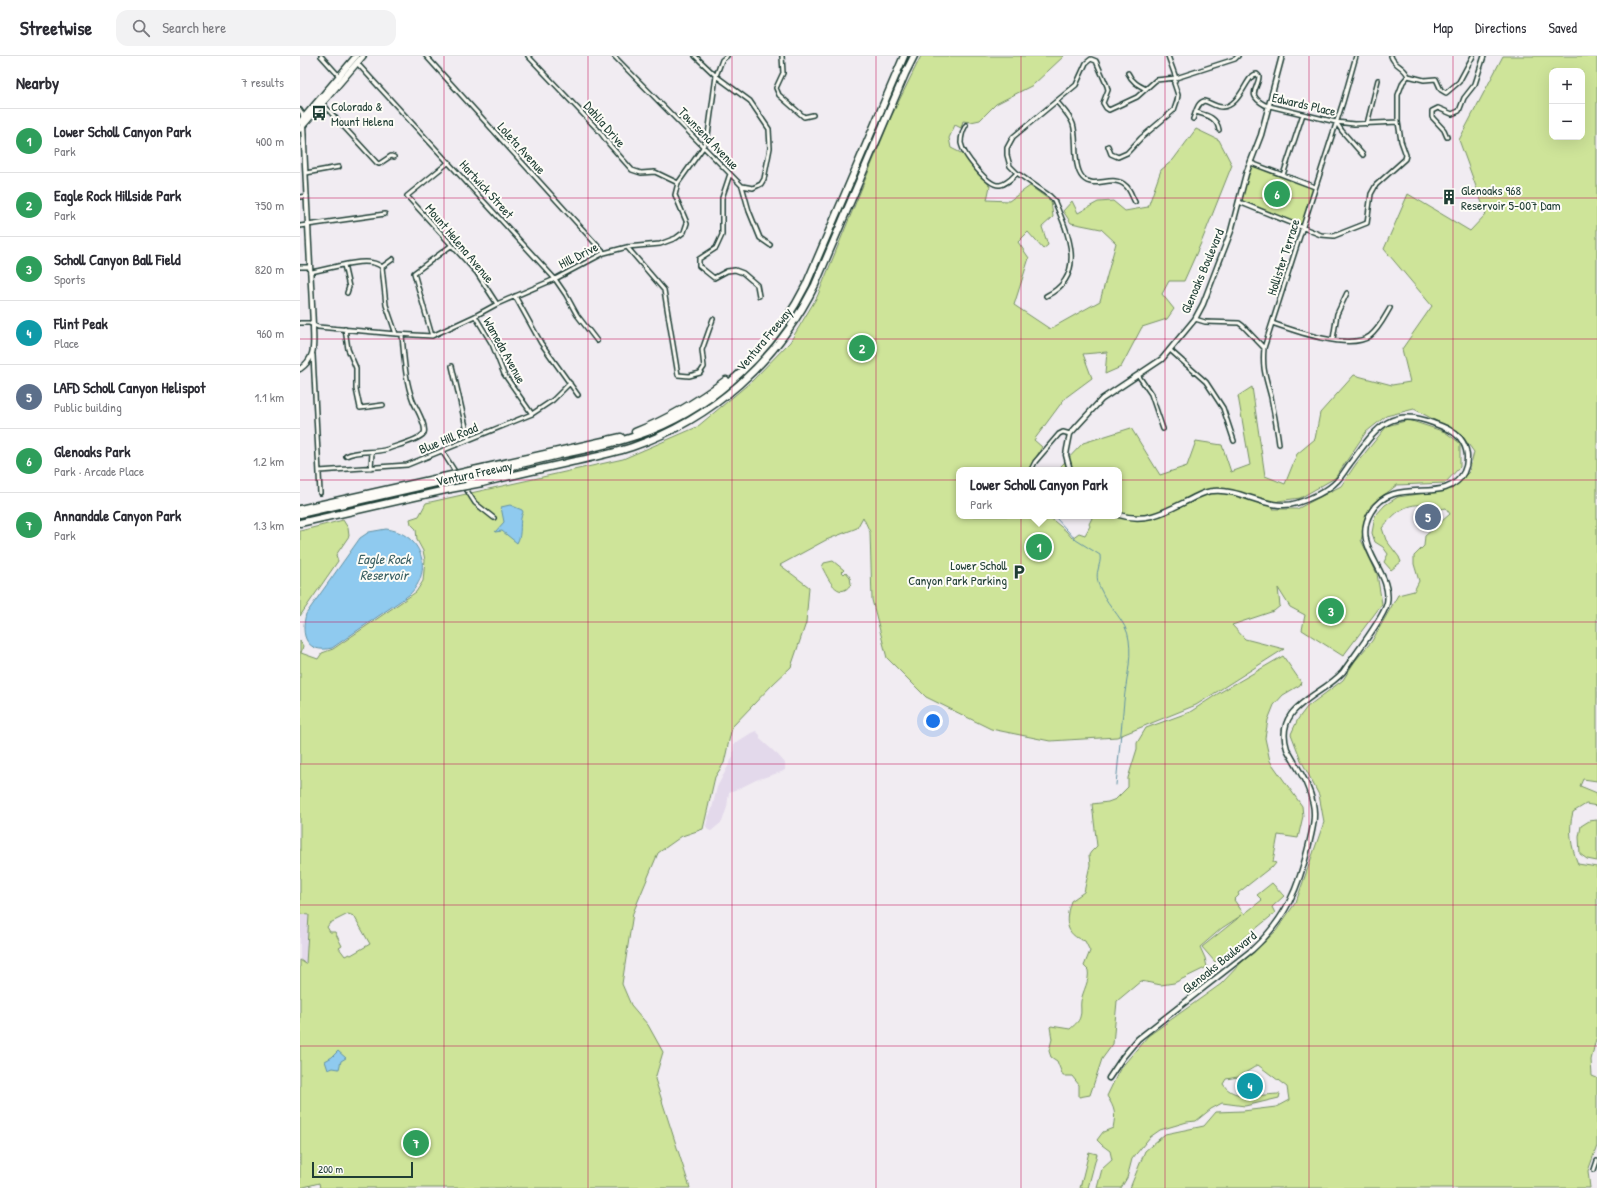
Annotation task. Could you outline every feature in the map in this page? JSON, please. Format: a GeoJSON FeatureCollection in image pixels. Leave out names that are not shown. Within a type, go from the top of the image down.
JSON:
{"type":"FeatureCollection","features":[{"type":"Feature","properties":{"kind":"highway","name":"Ventura Freeway"},"geometry":{"type":"LineString","coordinates":[[300,523],[391,501],[416,490],[447,483],[470,473],[625,436],[653,425],[700,399],[732,375],[752,357],[768,338],[783,318],[805,280],[900,56]]}},
{"type":"Feature","properties":{"kind":"highway"},"geometry":{"type":"LineString","coordinates":[[470,473],[613,443],[652,430],[697,406],[721,389],[749,364],[776,334],[800,297],[814,269],[904,56]]}},
{"type":"Feature","properties":{"kind":"highway"},"geometry":{"type":"LineString","coordinates":[[856,188],[860,170],[894,88],[910,56]]}},
{"type":"Feature","properties":{"kind":"highway","name":"Ventura Freeway"},"geometry":{"type":"LineString","coordinates":[[300,509],[380,494],[416,490],[447,483],[481,481],[623,450],[666,433],[700,414],[724,398],[755,370],[777,345],[804,308],[816,285],[856,188],[914,56]]}},
{"type":"Feature","properties":{"kind":"highway"},"geometry":{"type":"LineString","coordinates":[[300,514],[380,494]]}},
{"type":"Feature","properties":{"kind":"highway"},"geometry":{"type":"LineString","coordinates":[[300,519],[391,501]]}},
{"type":"Feature","properties":{"kind":"main road"},"geometry":{"type":"LineString","coordinates":[[302,124],[356,59],[363,56]]}},
{"type":"Feature","properties":{"kind":"street"},"geometry":{"type":"LineString","coordinates":[[321,56],[341,77]]}},
{"type":"Feature","properties":{"kind":"street","name":"Loleta Avenue"},"geometry":{"type":"LineString","coordinates":[[426,56],[604,253]]}},
{"type":"Feature","properties":{"kind":"street","name":"Dahlia Drive"},"geometry":{"type":"LineString","coordinates":[[528,56],[600,132],[632,170],[641,173],[655,172],[678,183]]}},
{"type":"Feature","properties":{"kind":"street","name":"Townsend Avenue"},"geometry":{"type":"LineString","coordinates":[[614,56],[742,186],[749,211],[760,238],[770,245]]}},
{"type":"Feature","properties":{"kind":"street"},"geometry":{"type":"LineString","coordinates":[[695,56],[716,76],[750,101],[769,129],[770,148],[764,179],[761,184],[752,188],[742,186]]}},
{"type":"Feature","properties":{"kind":"street"},"geometry":{"type":"LineString","coordinates":[[678,183],[704,146],[708,135],[716,76],[722,60],[727,56]]}},
{"type":"Feature","properties":{"kind":"street"},"geometry":{"type":"LineString","coordinates":[[782,56],[783,73],[776,88],[779,95],[804,117],[813,115]]}},
{"type":"Feature","properties":{"kind":"street"},"geometry":{"type":"LineString","coordinates":[[1108,146],[1111,154],[1118,157],[1123,156],[1132,149],[1141,138],[1174,110],[1178,95],[1174,83],[1176,78],[1168,56]]}},
{"type":"Feature","properties":{"kind":"street"},"geometry":{"type":"LineString","coordinates":[[1046,296],[1060,286],[1067,277],[1072,266],[1070,249],[1054,200],[1017,173],[1010,166],[1006,155],[1007,148],[1013,137],[1076,85],[1090,59],[1094,59],[1096,61],[1108,90],[1103,103],[1107,109],[1111,109],[1130,101],[1141,94],[1156,80],[1176,78],[1235,59],[1238,56]]}},
{"type":"Feature","properties":{"kind":"street","name":"Glenoaks Boulevard"},"geometry":{"type":"LineString","coordinates":[[1070,434],[1102,399],[1154,364],[1170,350],[1195,319],[1203,304],[1224,248],[1250,163],[1261,135],[1282,56]]}},
{"type":"Feature","properties":{"kind":"street","name":"Hollister Terrace"},"geometry":{"type":"LineString","coordinates":[[1279,444],[1271,397],[1264,376],[1264,348],[1356,56]]}},
{"type":"Feature","properties":{"kind":"street"},"geometry":{"type":"LineString","coordinates":[[1392,56],[1393,61],[1404,68],[1408,76],[1424,80],[1436,79],[1441,90],[1446,93],[1459,82],[1473,56]]}},
{"type":"Feature","properties":{"kind":"street"},"geometry":{"type":"LineString","coordinates":[[1447,137],[1444,130],[1432,117],[1432,111],[1438,108],[1452,114],[1459,111],[1464,98],[1475,84],[1484,56]]}},
{"type":"Feature","properties":{"kind":"street","name":"Hartwick Street"},"geometry":{"type":"LineString","coordinates":[[356,59],[555,279],[577,315],[597,341]]}},
{"type":"Feature","properties":{"kind":"street"},"geometry":{"type":"LineString","coordinates":[[1128,73],[1136,84],[1146,89]]}},
{"type":"Feature","properties":{"kind":"street","name":"Edwards Place"},"geometry":{"type":"LineString","coordinates":[[1196,112],[1200,102],[1204,101],[1219,107],[1227,107],[1242,91],[1250,76],[1257,74],[1259,76],[1254,92],[1256,99],[1265,105],[1336,122],[1367,124],[1398,122]]}},
{"type":"Feature","properties":{"kind":"street"},"geometry":{"type":"LineString","coordinates":[[1239,202],[1321,235],[1334,236],[1367,223],[1371,194],[1376,185],[1405,159],[1406,155],[1398,122],[1398,95],[1403,82],[1408,76]]}},
{"type":"Feature","properties":{"kind":"street"},"geometry":{"type":"LineString","coordinates":[[1367,124],[1378,80]]}},
{"type":"Feature","properties":{"kind":"street"},"geometry":{"type":"LineString","coordinates":[[320,102],[377,163],[379,164],[391,156],[394,157]]}},
{"type":"Feature","properties":{"kind":"street"},"geometry":{"type":"LineString","coordinates":[[1057,102],[1073,124],[1078,167],[1082,177],[1091,182],[1112,180],[1119,181],[1127,186],[1135,202]]}},
{"type":"Feature","properties":{"kind":"street"},"geometry":{"type":"LineString","coordinates":[[300,110],[302,113],[306,173],[307,225],[320,493]]}},
{"type":"Feature","properties":{"kind":"street"},"geometry":{"type":"LineString","coordinates":[[1193,119],[1196,112],[1210,116],[1216,122],[1219,130]]}},
{"type":"Feature","properties":{"kind":"street"},"geometry":{"type":"LineString","coordinates":[[1283,175],[1303,114]]}},
{"type":"Feature","properties":{"kind":"street"},"geometry":{"type":"LineString","coordinates":[[1336,122],[1363,155]]}},
{"type":"Feature","properties":{"kind":"street"},"geometry":{"type":"LineString","coordinates":[[966,125],[961,144],[968,158],[991,184],[1000,185],[1007,182],[1017,173]]}},
{"type":"Feature","properties":{"kind":"street","name":"Mount Helena Avenue"},"geometry":{"type":"LineString","coordinates":[[449,162],[407,196],[477,273],[497,304]]}},
{"type":"Feature","properties":{"kind":"street"},"geometry":{"type":"LineString","coordinates":[[1250,163],[1315,187]]}},
{"type":"Feature","properties":{"kind":"street"},"geometry":{"type":"LineString","coordinates":[[306,173],[339,167]]}},
{"type":"Feature","properties":{"kind":"street"},"geometry":{"type":"LineString","coordinates":[[730,174],[722,198],[722,235],[716,248],[699,259],[699,266],[705,273],[714,278],[726,270],[735,270],[743,273],[757,285],[759,296]]}},
{"type":"Feature","properties":{"kind":"street","name":"Hill Drive"},"geometry":{"type":"LineString","coordinates":[[300,323],[318,327],[402,335],[432,336],[497,304],[555,279],[604,253],[627,247],[660,244],[676,238],[684,232],[687,223],[675,195],[678,183]]}},
{"type":"Feature","properties":{"kind":"street"},"geometry":{"type":"LineString","coordinates":[[300,197],[307,196]]}},
{"type":"Feature","properties":{"kind":"street"},"geometry":{"type":"LineString","coordinates":[[300,226],[385,214]]}},
{"type":"Feature","properties":{"kind":"street"},"geometry":{"type":"LineString","coordinates":[[432,336],[414,273],[452,245]]}},
{"type":"Feature","properties":{"kind":"street"},"geometry":{"type":"LineString","coordinates":[[627,247],[664,290],[678,375],[689,376],[700,373],[704,368],[702,350],[713,319]]}},
{"type":"Feature","properties":{"kind":"street"},"geometry":{"type":"LineString","coordinates":[[382,267],[393,259]]}},
{"type":"Feature","properties":{"kind":"street"},"geometry":{"type":"LineString","coordinates":[[300,267],[323,270],[344,265],[372,262],[382,267]]}},
{"type":"Feature","properties":{"kind":"street"},"geometry":{"type":"LineString","coordinates":[[344,265],[349,287],[347,293]]}},
{"type":"Feature","properties":{"kind":"street"},"geometry":{"type":"LineString","coordinates":[[382,267],[386,305],[396,334]]}},
{"type":"Feature","properties":{"kind":"street"},"geometry":{"type":"LineString","coordinates":[[1333,339],[1337,314],[1347,293]]}},
{"type":"Feature","properties":{"kind":"street"},"geometry":{"type":"LineString","coordinates":[[515,296],[541,343],[578,395]]}},
{"type":"Feature","properties":{"kind":"street"},"geometry":{"type":"LineString","coordinates":[[1272,323],[1306,334],[1354,342],[1369,337],[1379,326],[1390,308]]}},
{"type":"Feature","properties":{"kind":"street","name":"Wameda Avenue"},"geometry":{"type":"LineString","coordinates":[[475,316],[492,344],[504,374],[532,414]]}},
{"type":"Feature","properties":{"kind":"street"},"geometry":{"type":"LineString","coordinates":[[1195,319],[1205,322],[1239,323],[1264,348]]}},
{"type":"Feature","properties":{"kind":"street"},"geometry":{"type":"LineString","coordinates":[[345,329],[348,350],[356,368],[356,389],[360,408],[383,405]]}},
{"type":"Feature","properties":{"kind":"street"},"geometry":{"type":"LineString","coordinates":[[346,456],[356,452],[385,450],[419,437],[424,432],[421,418],[413,401],[407,381],[402,335]]}},
{"type":"Feature","properties":{"kind":"street"},"geometry":{"type":"LineString","coordinates":[[1170,350],[1206,382],[1223,408],[1234,441]]}},
{"type":"Feature","properties":{"kind":"street"},"geometry":{"type":"LineString","coordinates":[[300,369],[307,364],[313,355]]}},
{"type":"Feature","properties":{"kind":"street"},"geometry":{"type":"LineString","coordinates":[[452,366],[469,440]]}},
{"type":"Feature","properties":{"kind":"street"},"geometry":{"type":"LineString","coordinates":[[1138,375],[1151,394],[1163,429]]}},
{"type":"Feature","properties":{"kind":"street","name":"Blue Hill Road"},"geometry":{"type":"LineString","coordinates":[[319,471],[407,466],[532,414],[553,400],[570,383]]}},
{"type":"Feature","properties":{"kind":"street","name":"Glenoaks Boulevard"},"geometry":{"type":"LineString","coordinates":[[1109,1078],[1122,1057],[1141,1036],[1252,950],[1266,936],[1287,907],[1295,893],[1304,867],[1314,813],[1309,787],[1287,749],[1285,742],[1285,728],[1288,720],[1296,708],[1335,680],[1343,672],[1386,608],[1388,594],[1385,581],[1370,554],[1366,539],[1368,518],[1377,504],[1389,496],[1412,490],[1442,489],[1453,484],[1464,471],[1467,453],[1463,442],[1454,432],[1424,420],[1409,416],[1402,417],[1389,421],[1378,429],[1338,481],[1332,486],[1299,502],[1286,504],[1270,503],[1222,490],[1210,491],[1150,517],[1131,518],[1122,516]]}},
{"type":"Feature","properties":{"kind":"street"},"geometry":{"type":"LineString","coordinates":[[1032,467],[1059,434],[1063,432],[1070,434],[1066,455],[1069,467]]}},
{"type":"Feature","properties":{"kind":"street"},"geometry":{"type":"LineString","coordinates":[[442,451],[475,503],[494,518]]}},
{"type":"Feature","properties":{"kind":"street"},"geometry":{"type":"LineString","coordinates":[[371,468],[372,452]]}},
{"type":"Feature","properties":{"kind":"street"},"geometry":{"type":"LineString","coordinates":[[1594,1170],[1597,1161]]}},
{"type":"Feature","properties":{"kind":"shaded area"},"geometry":{"type":"Polygon","coordinates":[[[756,731],[760,735],[760,739],[785,763],[785,770],[756,780],[729,792],[727,807],[722,822],[711,831],[708,830],[706,826],[717,787],[733,757],[734,744],[756,731]]]}},
{"type":"Feature","properties":{"kind":"shaded area"},"geometry":{"type":"Polygon","coordinates":[[[300,914],[309,915],[306,964],[300,960],[300,914]]]}},
{"type":"Feature","properties":{"kind":"green space"},"geometry":{"type":"Polygon","coordinates":[[[921,56],[1064,56],[1033,85],[996,104],[980,120],[971,122],[963,121],[961,128],[955,125],[949,138],[951,148],[963,154],[990,186],[987,200],[1009,201],[1030,186],[1051,201],[1053,217],[1042,227],[1048,245],[1043,249],[1028,232],[1018,242],[1029,258],[1014,305],[1050,329],[1100,301],[1116,243],[1101,229],[1071,223],[1063,211],[1072,201],[1078,213],[1098,202],[1113,201],[1125,211],[1148,207],[1161,170],[1173,160],[1196,129],[1219,140],[1232,165],[1184,281],[1169,281],[1162,294],[1174,309],[1167,319],[1142,327],[1121,367],[1105,374],[1107,352],[1083,354],[1092,378],[1065,398],[1034,440],[1042,447],[1031,467],[956,467],[956,519],[1052,519],[1072,538],[1079,533],[1085,535],[1090,526],[1089,524],[1092,519],[1122,519],[1122,467],[1061,466],[1083,443],[1131,428],[1160,475],[1187,466],[1196,441],[1222,445],[1231,472],[1250,465],[1238,396],[1252,387],[1265,476],[1285,484],[1297,454],[1315,439],[1320,413],[1354,375],[1392,385],[1410,382],[1402,349],[1432,306],[1384,249],[1408,194],[1470,231],[1486,214],[1459,140],[1503,56],[1597,56],[1597,781],[1583,779],[1580,786],[1597,793],[1597,806],[1586,804],[1573,812],[1571,819],[1572,845],[1578,864],[1597,867],[1597,1038],[1591,1060],[1592,1076],[1597,1078],[1597,1146],[1588,1171],[1590,1188],[1130,1188],[1145,1151],[1165,1134],[1204,1126],[1216,1112],[1243,1111],[1276,1107],[1289,1100],[1287,1087],[1258,1065],[1238,1077],[1226,1079],[1223,1084],[1228,1090],[1241,1095],[1257,1096],[1280,1094],[1279,1098],[1245,1106],[1222,1103],[1211,1109],[1196,1121],[1187,1122],[1160,1130],[1150,1137],[1132,1159],[1127,1178],[1121,1188],[1097,1188],[1102,1169],[1112,1160],[1110,1151],[1097,1140],[1103,1132],[1113,1128],[1114,1111],[1107,1096],[1120,1069],[1148,1036],[1221,984],[1241,963],[1276,931],[1296,902],[1324,822],[1319,795],[1301,760],[1291,734],[1298,719],[1307,707],[1343,680],[1355,661],[1372,641],[1398,595],[1414,591],[1419,581],[1414,564],[1414,556],[1424,546],[1425,536],[1450,514],[1446,508],[1439,509],[1420,505],[1407,507],[1396,513],[1382,528],[1386,540],[1401,562],[1391,570],[1384,562],[1388,554],[1383,547],[1375,542],[1372,533],[1375,516],[1385,505],[1398,497],[1452,489],[1469,472],[1474,452],[1461,434],[1414,409],[1386,416],[1366,432],[1335,478],[1300,498],[1278,501],[1273,509],[1297,509],[1341,486],[1356,464],[1387,426],[1409,420],[1445,432],[1460,443],[1460,467],[1445,483],[1397,485],[1371,505],[1361,540],[1377,574],[1382,604],[1343,656],[1302,630],[1305,615],[1290,607],[1278,588],[1280,606],[1274,611],[1232,625],[1245,639],[1284,649],[1196,705],[1117,737],[1050,741],[991,729],[926,697],[887,658],[872,600],[870,532],[863,517],[857,528],[826,540],[780,565],[809,587],[806,623],[791,667],[732,727],[724,763],[715,777],[703,829],[682,836],[658,853],[633,913],[622,984],[631,1005],[648,1025],[663,1052],[655,1079],[690,1188],[320,1188],[319,1183],[300,1188],[300,960],[306,964],[309,915],[300,914],[300,641],[303,646],[301,653],[318,659],[322,653],[333,649],[416,592],[423,581],[425,560],[423,551],[417,540],[416,529],[411,524],[410,519],[419,516],[426,503],[623,459],[697,427],[752,381],[790,342],[817,297],[891,117],[921,56]],[[348,914],[330,923],[327,927],[330,932],[335,932],[342,946],[339,948],[345,956],[349,954],[351,955],[370,944],[354,916],[348,914]]]}},
{"type":"Feature","properties":{"kind":"green space"},"geometry":{"type":"Polygon","coordinates":[[[1251,163],[1315,187],[1302,228],[1239,202],[1251,163]]]}},
{"type":"Feature","properties":{"kind":"green space"},"geometry":{"type":"Polygon","coordinates":[[[343,520],[348,528],[349,536],[336,555],[338,561],[300,616],[300,531],[343,520]]]}},
{"type":"Feature","properties":{"kind":"green space"},"geometry":{"type":"Polygon","coordinates":[[[833,561],[844,570],[842,572],[844,574],[846,572],[850,577],[851,584],[842,591],[834,586],[822,567],[824,563],[833,561]]]}},
{"type":"Feature","properties":{"kind":"green space"},"geometry":{"type":"Polygon","coordinates":[[[1283,656],[1301,682],[1300,685],[1283,695],[1274,705],[1268,720],[1265,738],[1270,761],[1302,806],[1303,816],[1298,838],[1278,835],[1273,862],[1276,863],[1272,868],[1271,867],[1238,893],[1239,895],[1234,900],[1244,914],[1262,900],[1257,895],[1272,883],[1284,896],[1272,907],[1275,913],[1215,962],[1202,947],[1242,915],[1222,928],[1200,947],[1207,967],[1174,983],[1161,985],[1141,981],[1117,1001],[1113,1044],[1102,1059],[1090,1095],[1079,1097],[1079,1085],[1072,1076],[1063,1076],[1057,1061],[1051,1057],[1049,1051],[1052,1039],[1050,1027],[1070,1029],[1077,1022],[1081,1015],[1081,1001],[1088,978],[1088,970],[1084,966],[1090,951],[1085,941],[1073,935],[1068,926],[1067,920],[1071,901],[1084,892],[1090,865],[1089,855],[1097,846],[1092,804],[1108,802],[1116,799],[1128,787],[1128,778],[1137,749],[1137,743],[1146,728],[1190,712],[1219,693],[1283,656]]]}},
{"type":"Feature","properties":{"kind":"green space"},"geometry":{"type":"Polygon","coordinates":[[[1597,820],[1597,861],[1587,859],[1580,854],[1579,837],[1581,826],[1589,821],[1597,820]]]}},
{"type":"Feature","properties":{"kind":"green space"},"geometry":{"type":"Polygon","coordinates":[[[1089,1152],[1097,1154],[1088,1188],[1080,1188],[1089,1152]]]}},
{"type":"Feature","properties":{"kind":"water"},"geometry":{"type":"Polygon","coordinates":[[[510,505],[522,510],[523,512],[520,535],[517,543],[502,531],[495,532],[504,522],[501,507],[510,505]]]}},
{"type":"Feature","properties":{"kind":"water","name":"Eagle Rock Reservoir"},"geometry":{"type":"Polygon","coordinates":[[[386,529],[398,532],[408,537],[416,545],[422,564],[421,575],[417,585],[409,595],[332,648],[323,649],[311,646],[307,642],[305,636],[304,622],[306,614],[360,538],[369,532],[386,529]]]}},
{"type":"Feature","properties":{"kind":"water"},"geometry":{"type":"Polygon","coordinates":[[[338,1051],[346,1058],[341,1061],[339,1069],[333,1068],[328,1070],[325,1061],[338,1051]]]}},
{"type":"Feature","properties":{"kind":"waterway"},"geometry":{"type":"LineString","coordinates":[[1057,519],[1076,540],[1100,555],[1097,575],[1099,586],[1128,633],[1130,648],[1129,663],[1116,785]]}},
{"type":"Feature","properties":{"kind":"place","name":"Colorado & Mount Helena"},"geometry":{"type":"Point","coordinates":[319,113]}},
{"type":"Feature","properties":{"kind":"place","name":"Glenoaks Park"},"geometry":{"type":"Point","coordinates":[1277,194]}},
{"type":"Feature","properties":{"kind":"place","name":"Glenoaks 968 Reservoir 5-007 Dam"},"geometry":{"type":"Point","coordinates":[1449,197]}},
{"type":"Feature","properties":{"kind":"place","name":"Eagle Rock Hillside Park"},"geometry":{"type":"Point","coordinates":[862,348]}},
{"type":"Feature","properties":{"kind":"place","name":"LAFD Scholl Canyon Helispot"},"geometry":{"type":"Point","coordinates":[1428,517]}},
{"type":"Feature","properties":{"kind":"place","name":"Lower Scholl Canyon Park"},"geometry":{"type":"Point","coordinates":[1039,547]}},
{"type":"Feature","properties":{"kind":"place","name":"Lower Scholl Canyon Park Parking"},"geometry":{"type":"Point","coordinates":[1019,572]}},
{"type":"Feature","properties":{"kind":"place","name":"Scholl Canyon Ball Field"},"geometry":{"type":"Point","coordinates":[1331,611]}},
{"type":"Feature","properties":{"kind":"place","name":"Flint Peak"},"geometry":{"type":"Point","coordinates":[1250,1086]}},
{"type":"Feature","properties":{"kind":"place","name":"Annandale Canyon Park"},"geometry":{"type":"Point","coordinates":[416,1143]}}]}
